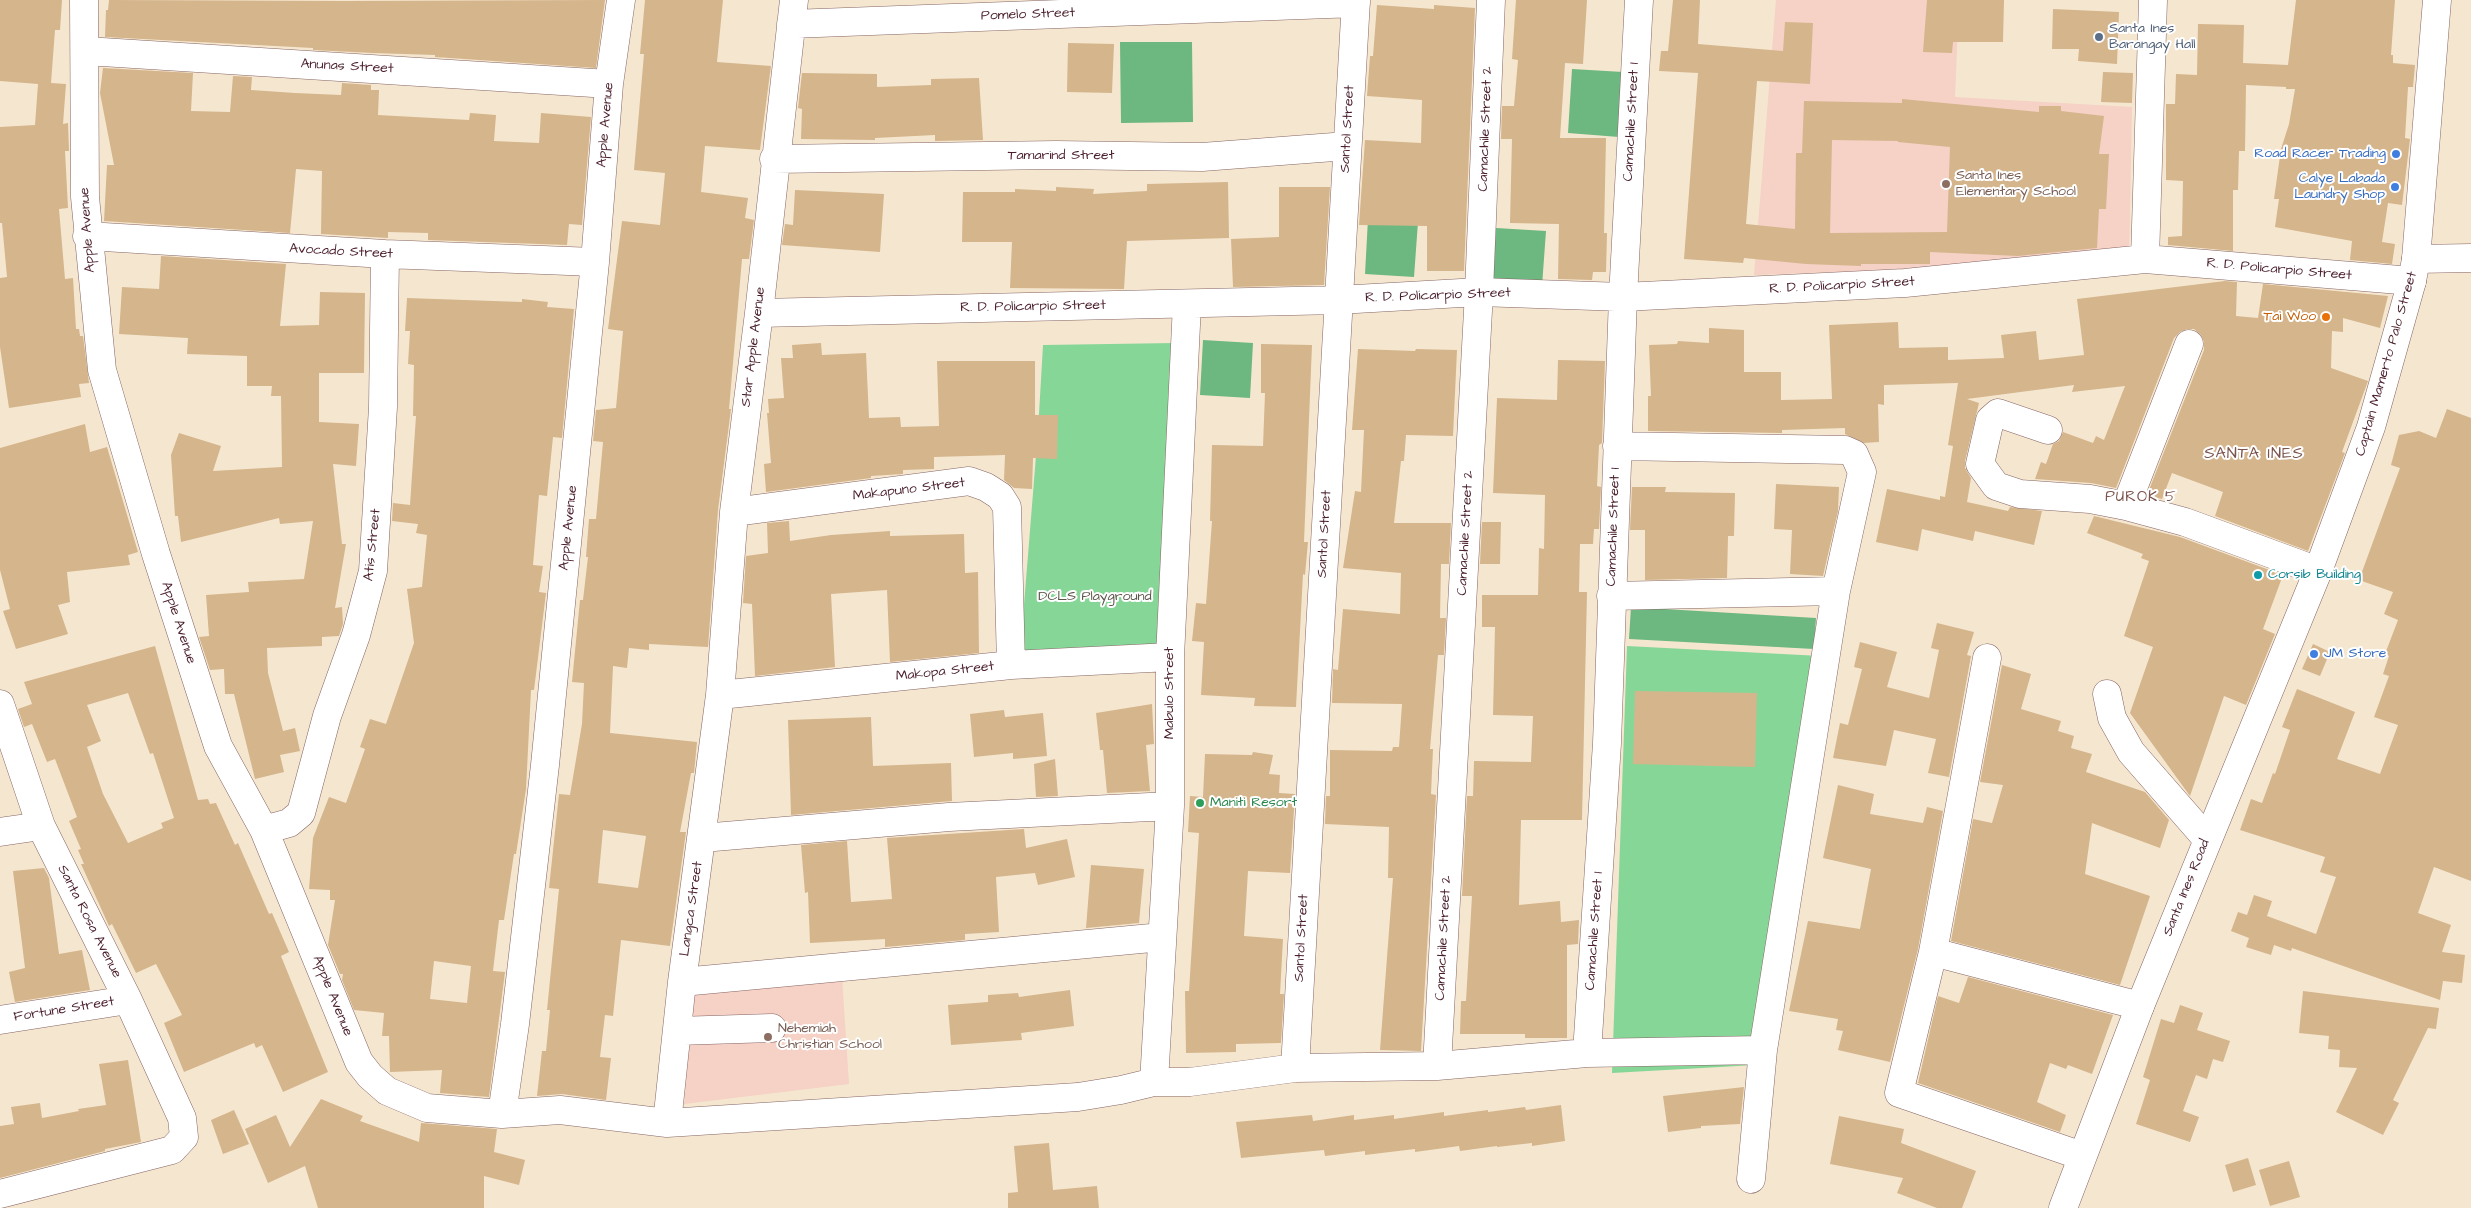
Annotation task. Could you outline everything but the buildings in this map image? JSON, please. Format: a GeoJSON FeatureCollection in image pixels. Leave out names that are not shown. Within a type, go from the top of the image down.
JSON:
{"type":"FeatureCollection","features":[{"type":"Feature","properties":{"kind":"street","name":"Apple Avenue"},"geometry":{"type":"LineString","coordinates":[[84,0],[86,51],[84,141],[88,236],[102,370],[126,454],[218,746],[264,830],[359,1062],[370,1076],[387,1091],[427,1108],[502,1114],[560,1110],[667,1123],[1078,1097],[1114,1092],[1154,1082],[1190,1082],[1295,1068],[1437,1066],[1587,1053],[1763,1050]]}},
{"type":"Feature","properties":{"kind":"street","name":"Apple Avenue"},"geometry":{"type":"LineString","coordinates":[[502,1114],[515,1024],[544,775],[595,262],[609,84],[621,0]]}},
{"type":"Feature","properties":{"kind":"street","name":"Camachile Street 2"},"geometry":{"type":"LineString","coordinates":[[1437,1066],[1479,292],[1491,0]]}},
{"type":"Feature","properties":{"kind":"street","name":"Camachile Street 1"},"geometry":{"type":"LineString","coordinates":[[1587,1053],[1607,742],[1623,297],[1639,0]]}},
{"type":"Feature","properties":{"kind":"street"},"geometry":{"type":"LineString","coordinates":[[2145,260],[2153,0]]}},
{"type":"Feature","properties":{"kind":"street","name":"Captain Mamerto Palo Street"},"geometry":{"type":"LineString","coordinates":[[2318,571],[2371,427],[2414,270],[2437,0]]}},
{"type":"Feature","properties":{"kind":"street","name":"Pomelo Street"},"geometry":{"type":"LineString","coordinates":[[792,12],[1356,1]]}},
{"type":"Feature","properties":{"kind":"street","name":"Santol Street"},"geometry":{"type":"LineString","coordinates":[[1295,1068],[1356,1]]}},
{"type":"Feature","properties":{"kind":"street","name":"Star Apple Avenue"},"geometry":{"type":"LineString","coordinates":[[720,695],[734,512],[759,314],[774,159],[792,12]]}},
{"type":"Feature","properties":{"kind":"street","name":"Anunas Street"},"geometry":{"type":"LineString","coordinates":[[86,51],[609,84]]}},
{"type":"Feature","properties":{"kind":"street","name":"Tamarind Street"},"geometry":{"type":"LineString","coordinates":[[774,159],[1056,156],[1202,157],[1347,146]]}},
{"type":"Feature","properties":{"kind":"street","name":"Avocado Street"},"geometry":{"type":"LineString","coordinates":[[88,236],[385,254],[595,262]]}},
{"type":"Feature","properties":{"kind":"street","name":"Atis Street"},"geometry":{"type":"LineString","coordinates":[[264,830],[288,823],[302,813],[327,716],[356,635],[373,571],[383,408],[385,254]]}},
{"type":"Feature","properties":{"kind":"street","name":"R. D. Policarpio Street"},"geometry":{"type":"LineString","coordinates":[[759,314],[1338,300],[1479,292],[1623,297],[1905,283],[2145,260],[2414,270],[2471,258]]}},
{"type":"Feature","properties":{"kind":"street","name":"Mabulo Street"},"geometry":{"type":"LineString","coordinates":[[1154,1082],[1170,806],[1170,657],[1187,304]]}},
{"type":"Feature","properties":{"kind":"street"},"geometry":{"type":"LineString","coordinates":[[2126,506],[2189,344]]}},
{"type":"Feature","properties":{"kind":"street"},"geometry":{"type":"LineString","coordinates":[[2048,430],[1998,412],[1990,420],[1980,464],[1996,486],[2020,494],[2090,499],[2126,506],[2185,522],[2318,571]]}},
{"type":"Feature","properties":{"kind":"street"},"geometry":{"type":"LineString","coordinates":[[1617,446],[1845,450],[1854,454],[1862,472],[1836,591],[1763,1050],[1751,1179]]}},
{"type":"Feature","properties":{"kind":"street","name":"Makapuno Street"},"geometry":{"type":"LineString","coordinates":[[734,512],[969,481],[986,487],[1000,496],[1007,507],[1011,665]]}},
{"type":"Feature","properties":{"kind":"street","name":"Santa Ines Road"},"geometry":{"type":"LineString","coordinates":[[2063,1208],[2140,1006],[2318,571]]}},
{"type":"Feature","properties":{"kind":"street"},"geometry":{"type":"LineString","coordinates":[[1611,596],[1836,591]]}},
{"type":"Feature","properties":{"kind":"street","name":"Makopa Street"},"geometry":{"type":"LineString","coordinates":[[720,695],[1011,665],[1170,657]]}},
{"type":"Feature","properties":{"kind":"street"},"geometry":{"type":"LineString","coordinates":[[1987,658],[1932,952],[1899,1092],[2082,1156]]}},
{"type":"Feature","properties":{"kind":"street"},"geometry":{"type":"LineString","coordinates":[[2107,694],[2112,718],[2131,752],[2207,839]]}},
{"type":"Feature","properties":{"kind":"street","name":"Langca Street"},"geometry":{"type":"LineString","coordinates":[[667,1123],[682,982],[720,695]]}},
{"type":"Feature","properties":{"kind":"street","name":"Santa Rosa Avenue"},"geometry":{"type":"LineString","coordinates":[[0,704],[41,826],[128,1000],[182,1118],[184,1137],[172,1150],[0,1194]]}},
{"type":"Feature","properties":{"kind":"street"},"geometry":{"type":"LineString","coordinates":[[702,838],[948,817],[1170,806]]}},
{"type":"Feature","properties":{"kind":"street"},"geometry":{"type":"LineString","coordinates":[[0,832],[41,826]]}},
{"type":"Feature","properties":{"kind":"street"},"geometry":{"type":"LineString","coordinates":[[682,982],[1162,937]]}},
{"type":"Feature","properties":{"kind":"street"},"geometry":{"type":"LineString","coordinates":[[1932,952],[2140,1006]]}},
{"type":"Feature","properties":{"kind":"street","name":"Fortune Street"},"geometry":{"type":"LineString","coordinates":[[0,1020],[128,1000]]}},
{"type":"Feature","properties":{"kind":"street"},"geometry":{"type":"LineString","coordinates":[[677,1031],[772,1028]]}},
{"type":"Feature","properties":{"kind":"shaded area","name":"Santa Ines Elementary School"},"geometry":{"type":"Polygon","coordinates":[[[1776,0],[1959,0],[1955,97],[2132,107],[2129,261],[1754,275],[1776,0]]]}},
{"type":"Feature","properties":{"kind":"shaded area","name":"Nehemiah Christian School"},"geometry":{"type":"Polygon","coordinates":[[[842,977],[849,1084],[684,1104],[694,991],[842,977]]]}},
{"type":"Feature","properties":{"kind":"green space"},"geometry":{"type":"Polygon","coordinates":[[[1120,42],[1192,42],[1193,122],[1121,123],[1120,42]]]}},
{"type":"Feature","properties":{"kind":"green space"},"geometry":{"type":"Polygon","coordinates":[[[1572,69],[1623,72],[1619,137],[1568,133],[1572,69]]]}},
{"type":"Feature","properties":{"kind":"green space"},"geometry":{"type":"Polygon","coordinates":[[[1368,219],[1418,222],[1414,277],[1365,274],[1368,219]]]}},
{"type":"Feature","properties":{"kind":"green space"},"geometry":{"type":"Polygon","coordinates":[[[1496,228],[1546,231],[1542,286],[1492,283],[1496,228]]]}},
{"type":"Feature","properties":{"kind":"green space"},"geometry":{"type":"Polygon","coordinates":[[[1203,340],[1253,343],[1250,398],[1200,395],[1203,340]]]}},
{"type":"Feature","properties":{"kind":"green space","name":"DCLS Playground"},"geometry":{"type":"Polygon","coordinates":[[[1175,343],[1162,668],[1018,679],[1043,345],[1175,343]]]}},
{"type":"Feature","properties":{"kind":"green space"},"geometry":{"type":"Polygon","coordinates":[[[1631,607],[1816,618],[1814,649],[1629,639],[1631,607]]]}},
{"type":"Feature","properties":{"kind":"green space"},"geometry":{"type":"Polygon","coordinates":[[[1627,646],[1821,656],[1756,1065],[1612,1073],[1627,646]]]}},
{"type":"Feature","properties":{"kind":"place","name":"Santa Ines Barangay Hall"},"geometry":{"type":"Point","coordinates":[2099,37]}},
{"type":"Feature","properties":{"kind":"place","name":"Road Racer Trading"},"geometry":{"type":"Point","coordinates":[2396,154]}},
{"type":"Feature","properties":{"kind":"place","name":"Santa Ines Elementary School"},"geometry":{"type":"Point","coordinates":[1946,184]}},
{"type":"Feature","properties":{"kind":"place","name":"Calye Labada Laundry Shop"},"geometry":{"type":"Point","coordinates":[2395,187]}},
{"type":"Feature","properties":{"kind":"place","name":"Tai Woo"},"geometry":{"type":"Point","coordinates":[2326,317]}},
{"type":"Feature","properties":{"kind":"place","name":"Corsib Building"},"geometry":{"type":"Point","coordinates":[2258,575]}},
{"type":"Feature","properties":{"kind":"place","name":"JM Store"},"geometry":{"type":"Point","coordinates":[2314,654]}},
{"type":"Feature","properties":{"kind":"place","name":"Maniti Resort"},"geometry":{"type":"Point","coordinates":[1200,803]}},
{"type":"Feature","properties":{"kind":"place","name":"Nehemiah Christian School"},"geometry":{"type":"Point","coordinates":[768,1037]}},
{"type":"Feature","properties":{"kind":"district","name":"SANTA INES"},"geometry":{"type":"Point","coordinates":[2254,455]}},
{"type":"Feature","properties":{"kind":"district","name":"PUROK 5"},"geometry":{"type":"Point","coordinates":[2141,498]}}]}
